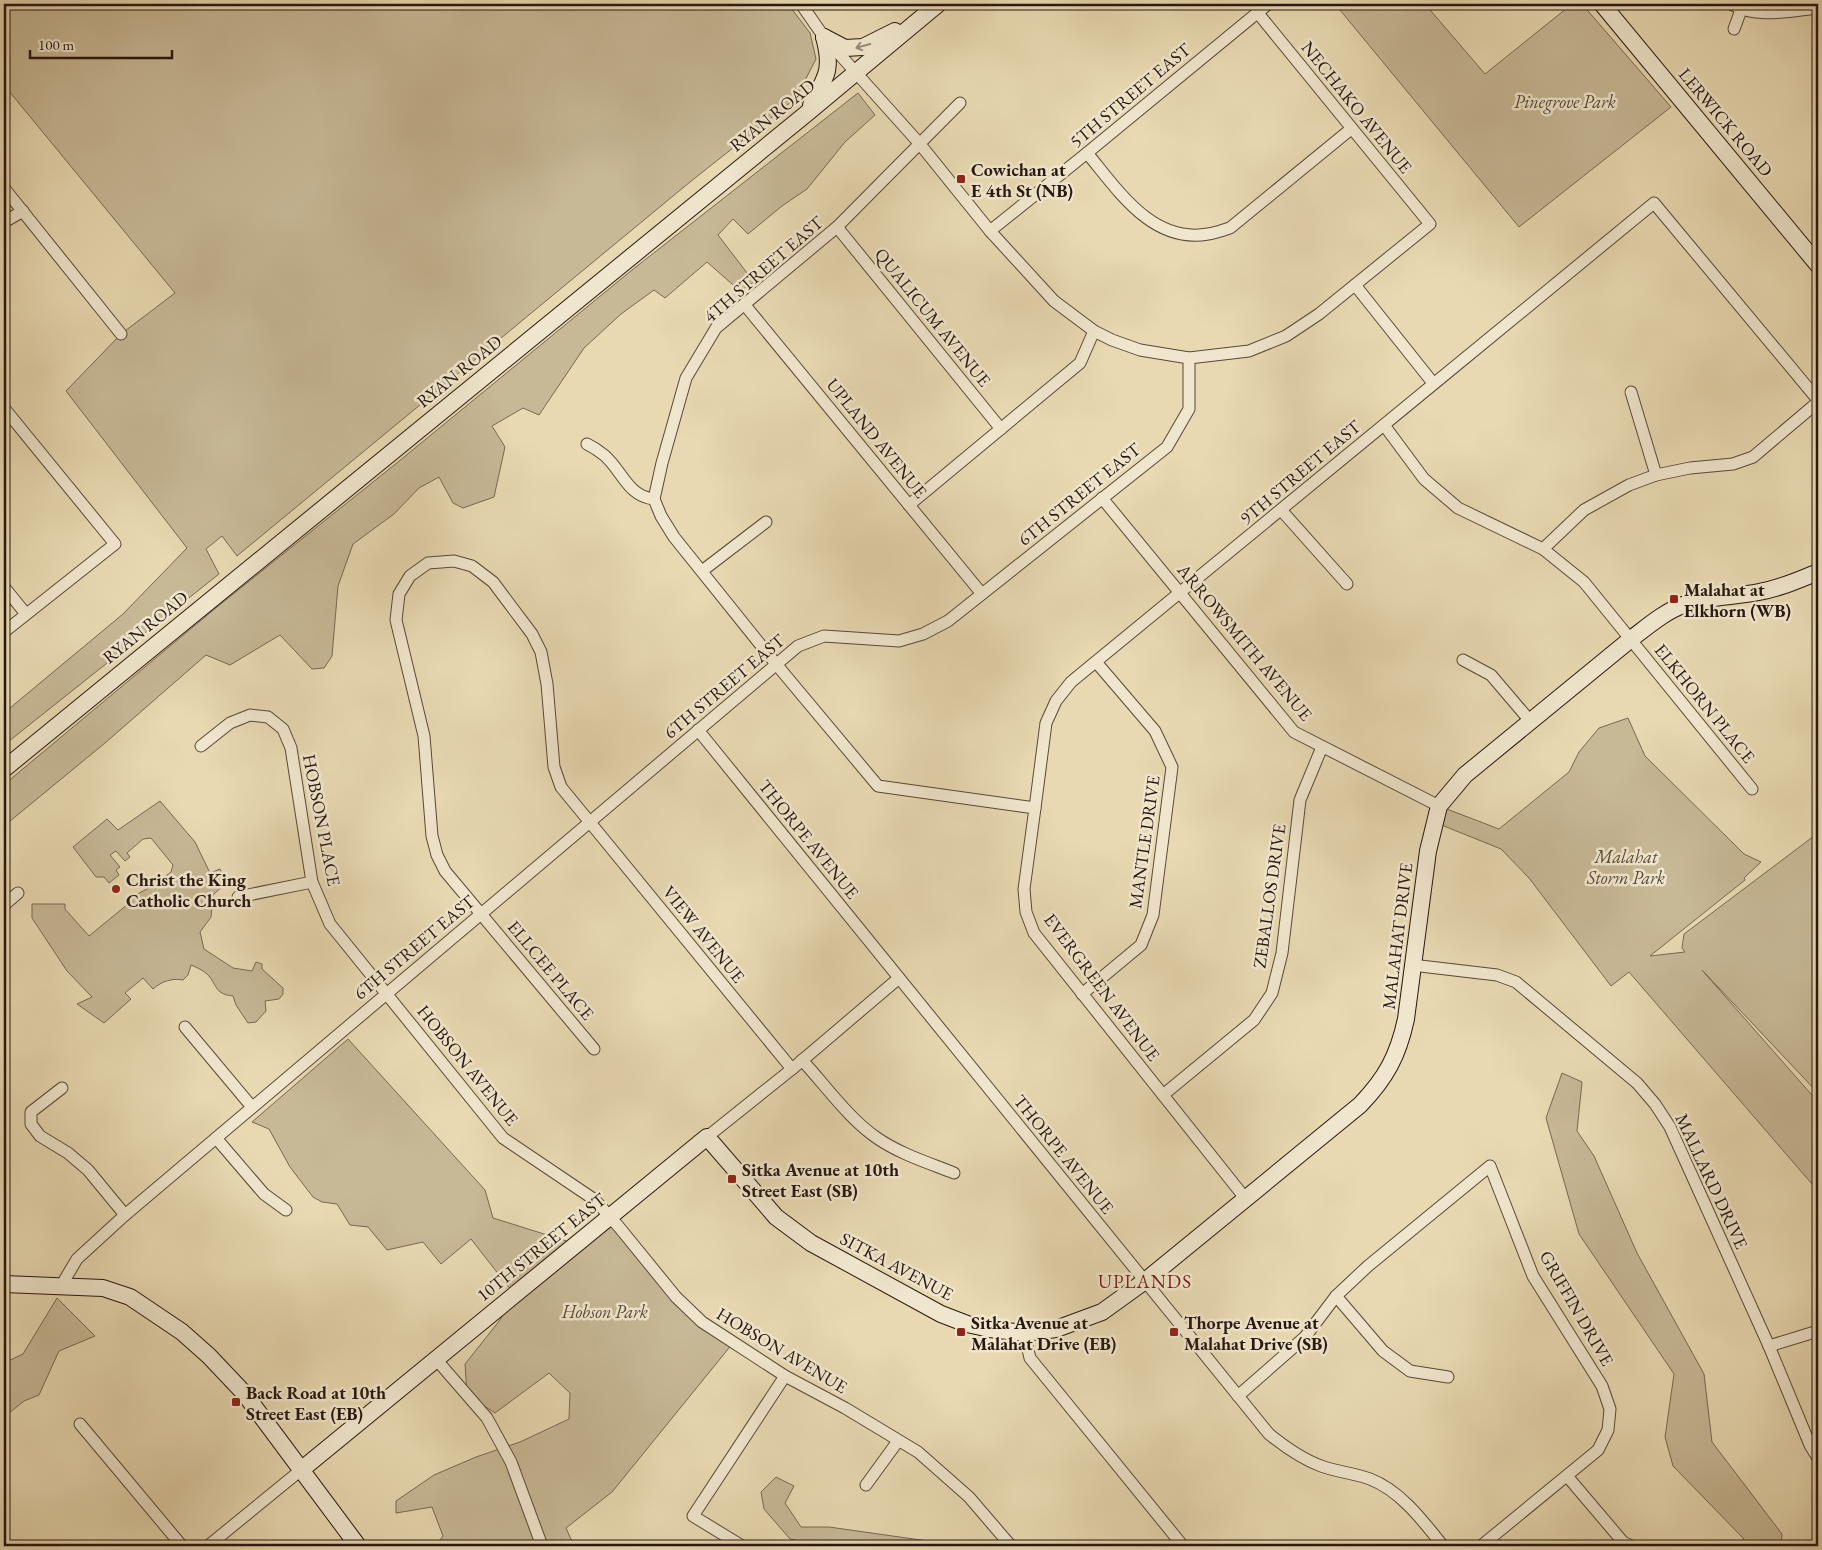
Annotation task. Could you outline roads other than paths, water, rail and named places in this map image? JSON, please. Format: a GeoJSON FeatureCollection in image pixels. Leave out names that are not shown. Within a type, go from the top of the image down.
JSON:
{"type":"FeatureCollection","features":[{"type":"Feature","properties":{"kind":"street"},"geometry":{"type":"LineString","coordinates":[[801,4],[824,37],[919,143],[990,230],[1054,301],[1094,331],[1140,350],[1189,358],[1249,351],[1286,336],[1319,314],[1355,286],[1433,383]]}},
{"type":"Feature","properties":{"kind":"street","name":"RYAN ROAD"},"geometry":{"type":"LineString","coordinates":[[4,769],[938,4]]}},
{"type":"Feature","properties":{"kind":"street","name":"5TH STREET EAST"},"geometry":{"type":"LineString","coordinates":[[990,230],[1268,4]]}},
{"type":"Feature","properties":{"kind":"street","name":"LERWICK ROAD"},"geometry":{"type":"LineString","coordinates":[[1602,4],[1818,265]]}},
{"type":"Feature","properties":{"kind":"street"},"geometry":{"type":"LineString","coordinates":[[1731,4],[1741,10],[1762,14],[1818,8]]}},
{"type":"Feature","properties":{"kind":"street"},"geometry":{"type":"LineString","coordinates":[[1734,28],[1741,10]]}},
{"type":"Feature","properties":{"kind":"street","name":"NECHAKO AVENUE"},"geometry":{"type":"LineString","coordinates":[[1257,12],[1430,224],[1355,286]]}},
{"type":"Feature","properties":{"kind":"street"},"geometry":{"type":"LineString","coordinates":[[824,37],[845,48],[863,47],[922,17]]}},
{"type":"Feature","properties":{"kind":"street"},"geometry":{"type":"LineString","coordinates":[[806,114],[827,76],[828,53],[824,37]]}},
{"type":"Feature","properties":{"kind":"street","name":"4TH STREET EAST"},"geometry":{"type":"LineString","coordinates":[[654,500],[662,462],[686,378],[716,328],[837,227],[960,104]]}},
{"type":"Feature","properties":{"kind":"street"},"geometry":{"type":"LineString","coordinates":[[1087,153],[1132,207],[1150,222],[1168,231],[1188,235],[1208,234],[1230,228],[1352,129]]}},
{"type":"Feature","properties":{"kind":"street"},"geometry":{"type":"LineString","coordinates":[[4,188],[121,334]]}},
{"type":"Feature","properties":{"kind":"street","name":"9TH STREET EAST"},"geometry":{"type":"LineString","coordinates":[[1035,808],[1046,723],[1056,701],[1071,682],[1282,511],[1433,383],[1654,203],[1818,401]]}},
{"type":"Feature","properties":{"kind":"street"},"geometry":{"type":"LineString","coordinates":[[4,222],[23,212]]}},
{"type":"Feature","properties":{"kind":"street","name":"QUALICUM AVENUE"},"geometry":{"type":"LineString","coordinates":[[837,227],[1001,429]]}},
{"type":"Feature","properties":{"kind":"street","name":"UPLAND AVENUE"},"geometry":{"type":"LineString","coordinates":[[744,304],[982,594]]}},
{"type":"Feature","properties":{"kind":"street"},"geometry":{"type":"LineString","coordinates":[[909,505],[1080,363],[1094,331]]}},
{"type":"Feature","properties":{"kind":"street","name":"6TH STREET EAST"},"geometry":{"type":"LineString","coordinates":[[60,1286],[77,1260],[126,1215],[798,646],[824,636],[899,641],[923,634],[948,621],[1167,447],[1189,409],[1189,358]]}},
{"type":"Feature","properties":{"kind":"street"},"geometry":{"type":"LineString","coordinates":[[1632,392],[1656,475]]}},
{"type":"Feature","properties":{"kind":"street"},"geometry":{"type":"LineString","coordinates":[[1543,549],[1584,510],[1629,485],[1656,475],[1690,468],[1733,464],[1752,457],[1818,401]]}},
{"type":"Feature","properties":{"kind":"street"},"geometry":{"type":"LineString","coordinates":[[4,408],[116,544],[4,632]]}},
{"type":"Feature","properties":{"kind":"street","name":"ELKHORN PLACE"},"geometry":{"type":"LineString","coordinates":[[1384,425],[1424,479],[1458,508],[1543,549],[1584,582],[1752,789]]}},
{"type":"Feature","properties":{"kind":"street"},"geometry":{"type":"LineString","coordinates":[[587,444],[605,455],[635,492],[644,499],[654,500],[674,537],[776,664],[878,786],[1035,808]]}},
{"type":"Feature","properties":{"kind":"street","name":"ARROWSMITH AVENUE"},"geometry":{"type":"LineString","coordinates":[[1102,498],[1294,732],[1439,806]]}},
{"type":"Feature","properties":{"kind":"street"},"geometry":{"type":"LineString","coordinates":[[1282,511],[1347,584]]}},
{"type":"Feature","properties":{"kind":"street"},"geometry":{"type":"LineString","coordinates":[[702,571],[766,522]]}},
{"type":"Feature","properties":{"kind":"street","name":"VIEW AVENUE"},"geometry":{"type":"LineString","coordinates":[[481,914],[445,871],[432,836],[424,736],[396,620],[399,594],[410,576],[428,563],[454,561],[472,566],[493,582],[532,634],[541,652],[547,684],[554,767],[562,787],[792,1069]]}},
{"type":"Feature","properties":{"kind":"street","name":"MALAHAT DRIVE"},"geometry":{"type":"LineString","coordinates":[[1024,1333],[1056,1329],[1102,1312],[1145,1281],[1360,1104],[1377,1087],[1387,1073],[1402,1040],[1428,853],[1439,806],[1465,775],[1659,618],[1681,606],[1704,598],[1758,593],[1784,586],[1818,572]]}},
{"type":"Feature","properties":{"kind":"street"},"geometry":{"type":"LineString","coordinates":[[4,588],[26,614]]}},
{"type":"Feature","properties":{"kind":"street"},"geometry":{"type":"LineString","coordinates":[[1463,660],[1491,676],[1531,722]]}},
{"type":"Feature","properties":{"kind":"street","name":"MANTLE DRIVE"},"geometry":{"type":"LineString","coordinates":[[1082,994],[1141,945],[1153,915],[1172,767],[1155,731],[1096,662]]}},
{"type":"Feature","properties":{"kind":"street","name":"HOBSON PLACE"},"geometry":{"type":"LineString","coordinates":[[201,746],[230,723],[250,715],[268,717],[283,729],[291,748],[312,882],[330,924],[387,993]]}},
{"type":"Feature","properties":{"kind":"street","name":"THORPE AVENUE"},"geometry":{"type":"LineString","coordinates":[[698,730],[1268,1434],[1293,1453],[1322,1466],[1371,1480],[1397,1496],[1421,1519],[1443,1546]]}},
{"type":"Feature","properties":{"kind":"street","name":"ZEBALLOS DRIVE"},"geometry":{"type":"LineString","coordinates":[[1164,1095],[1254,1020],[1272,993],[1282,953],[1300,800],[1322,747]]}},
{"type":"Feature","properties":{"kind":"street","name":"EVERGREEN AVENUE"},"geometry":{"type":"LineString","coordinates":[[1035,808],[1024,889],[1026,912],[1034,932],[1245,1198]]}},
{"type":"Feature","properties":{"kind":"street"},"geometry":{"type":"LineString","coordinates":[[238,897],[312,882]]}},
{"type":"Feature","properties":{"kind":"street"},"geometry":{"type":"LineString","coordinates":[[4,905],[18,893]]}},
{"type":"Feature","properties":{"kind":"street","name":"ELLCEE PLACE"},"geometry":{"type":"LineString","coordinates":[[481,914],[594,1049]]}},
{"type":"Feature","properties":{"kind":"street","name":"MALLARD DRIVE"},"geometry":{"type":"LineString","coordinates":[[1412,965],[1497,975],[1516,982],[1637,1083],[1655,1104],[1670,1126],[1769,1346],[1810,1445],[1818,1458]]}},
{"type":"Feature","properties":{"kind":"street","name":"10TH STREET EAST"},"geometry":{"type":"LineString","coordinates":[[208,1546],[435,1358],[792,1069],[899,978]]}},
{"type":"Feature","properties":{"kind":"street","name":"HOBSON AVENUE"},"geometry":{"type":"LineString","coordinates":[[387,993],[503,1138],[595,1200],[676,1297],[702,1322],[785,1376],[845,1408],[918,1452],[969,1497],[1011,1546]]}},
{"type":"Feature","properties":{"kind":"street"},"geometry":{"type":"LineString","coordinates":[[185,1027],[252,1107]]}},
{"type":"Feature","properties":{"kind":"street"},"geometry":{"type":"LineString","coordinates":[[802,1060],[855,1120],[877,1138],[907,1154],[954,1173]]}},
{"type":"Feature","properties":{"kind":"street"},"geometry":{"type":"LineString","coordinates":[[62,1088],[31,1112],[31,1124],[40,1136],[68,1153],[88,1170],[126,1215]]}},
{"type":"Feature","properties":{"kind":"street","name":"SITKA AVENUE"},"geometry":{"type":"LineString","coordinates":[[707,1137],[776,1217],[811,1243],[940,1314],[990,1330],[1024,1333]]}},
{"type":"Feature","properties":{"kind":"street"},"geometry":{"type":"LineString","coordinates":[[216,1138],[264,1194],[286,1210]]}},
{"type":"Feature","properties":{"kind":"street","name":"GRIFFIN DRIVE"},"geometry":{"type":"LineString","coordinates":[[1238,1396],[1305,1337],[1336,1296],[1368,1266],[1490,1166],[1533,1276],[1602,1386],[1610,1408],[1608,1430],[1598,1450],[1481,1546]]}},
{"type":"Feature","properties":{"kind":"street"},"geometry":{"type":"LineString","coordinates":[[4,1284],[103,1288],[130,1297],[182,1332],[209,1356],[244,1393],[358,1546]]}},
{"type":"Feature","properties":{"kind":"street"},"geometry":{"type":"LineString","coordinates":[[1336,1296],[1383,1352],[1410,1371],[1448,1376]]}},
{"type":"Feature","properties":{"kind":"street"},"geometry":{"type":"LineString","coordinates":[[1769,1346],[1818,1331]]}},
{"type":"Feature","properties":{"kind":"street"},"geometry":{"type":"LineString","coordinates":[[1024,1333],[1030,1358],[1183,1546]]}},
{"type":"Feature","properties":{"kind":"street"},"geometry":{"type":"LineString","coordinates":[[435,1358],[487,1418],[511,1462],[542,1546]]}},
{"type":"Feature","properties":{"kind":"street"},"geometry":{"type":"LineString","coordinates":[[742,1546],[693,1516],[785,1376]]}},
{"type":"Feature","properties":{"kind":"street"},"geometry":{"type":"LineString","coordinates":[[80,1424],[182,1546]]}},
{"type":"Feature","properties":{"kind":"street"},"geometry":{"type":"LineString","coordinates":[[866,1485],[898,1441]]}},
{"type":"Feature","properties":{"kind":"street"},"geometry":{"type":"LineString","coordinates":[[1567,1476],[1623,1542],[1631,1546]]}},
{"type":"Feature","properties":{"kind":"place","name":"Cowichan at E 4th St (NB)"},"geometry":{"type":"Point","coordinates":[961,179]}},
{"type":"Feature","properties":{"kind":"place","name":"Malahat at Elkhorn (WB)"},"geometry":{"type":"Point","coordinates":[1674,599]}},
{"type":"Feature","properties":{"kind":"place","name":"Christ the King Catholic Church"},"geometry":{"type":"Point","coordinates":[116,889]}},
{"type":"Feature","properties":{"kind":"place","name":"Sitka Avenue at 10th Street East (SB)"},"geometry":{"type":"Point","coordinates":[732,1179]}},
{"type":"Feature","properties":{"kind":"place","name":"Sitka Avenue at Malahat Drive (EB)"},"geometry":{"type":"Point","coordinates":[961,1332]}},
{"type":"Feature","properties":{"kind":"place","name":"Thorpe Avenue at Malahat Drive (SB)"},"geometry":{"type":"Point","coordinates":[1174,1332]}},
{"type":"Feature","properties":{"kind":"place","name":"Back Road at 10th Street East (EB)"},"geometry":{"type":"Point","coordinates":[236,1402]}},
{"type":"Feature","properties":{"kind":"district","name":"UPLANDS"},"geometry":{"type":"Point","coordinates":[1145,1281]}},
{"type":"Feature","properties":{"kind":"park label","name":"Pinegrove Park"},"geometry":{"type":"Point","coordinates":[1565,101]}},
{"type":"Feature","properties":{"kind":"park label","name":"Malahat Storm Park"},"geometry":{"type":"Point","coordinates":[1626,866]}},
{"type":"Feature","properties":{"kind":"park label","name":"Hobson Park"},"geometry":{"type":"Point","coordinates":[605,1311]}}]}
